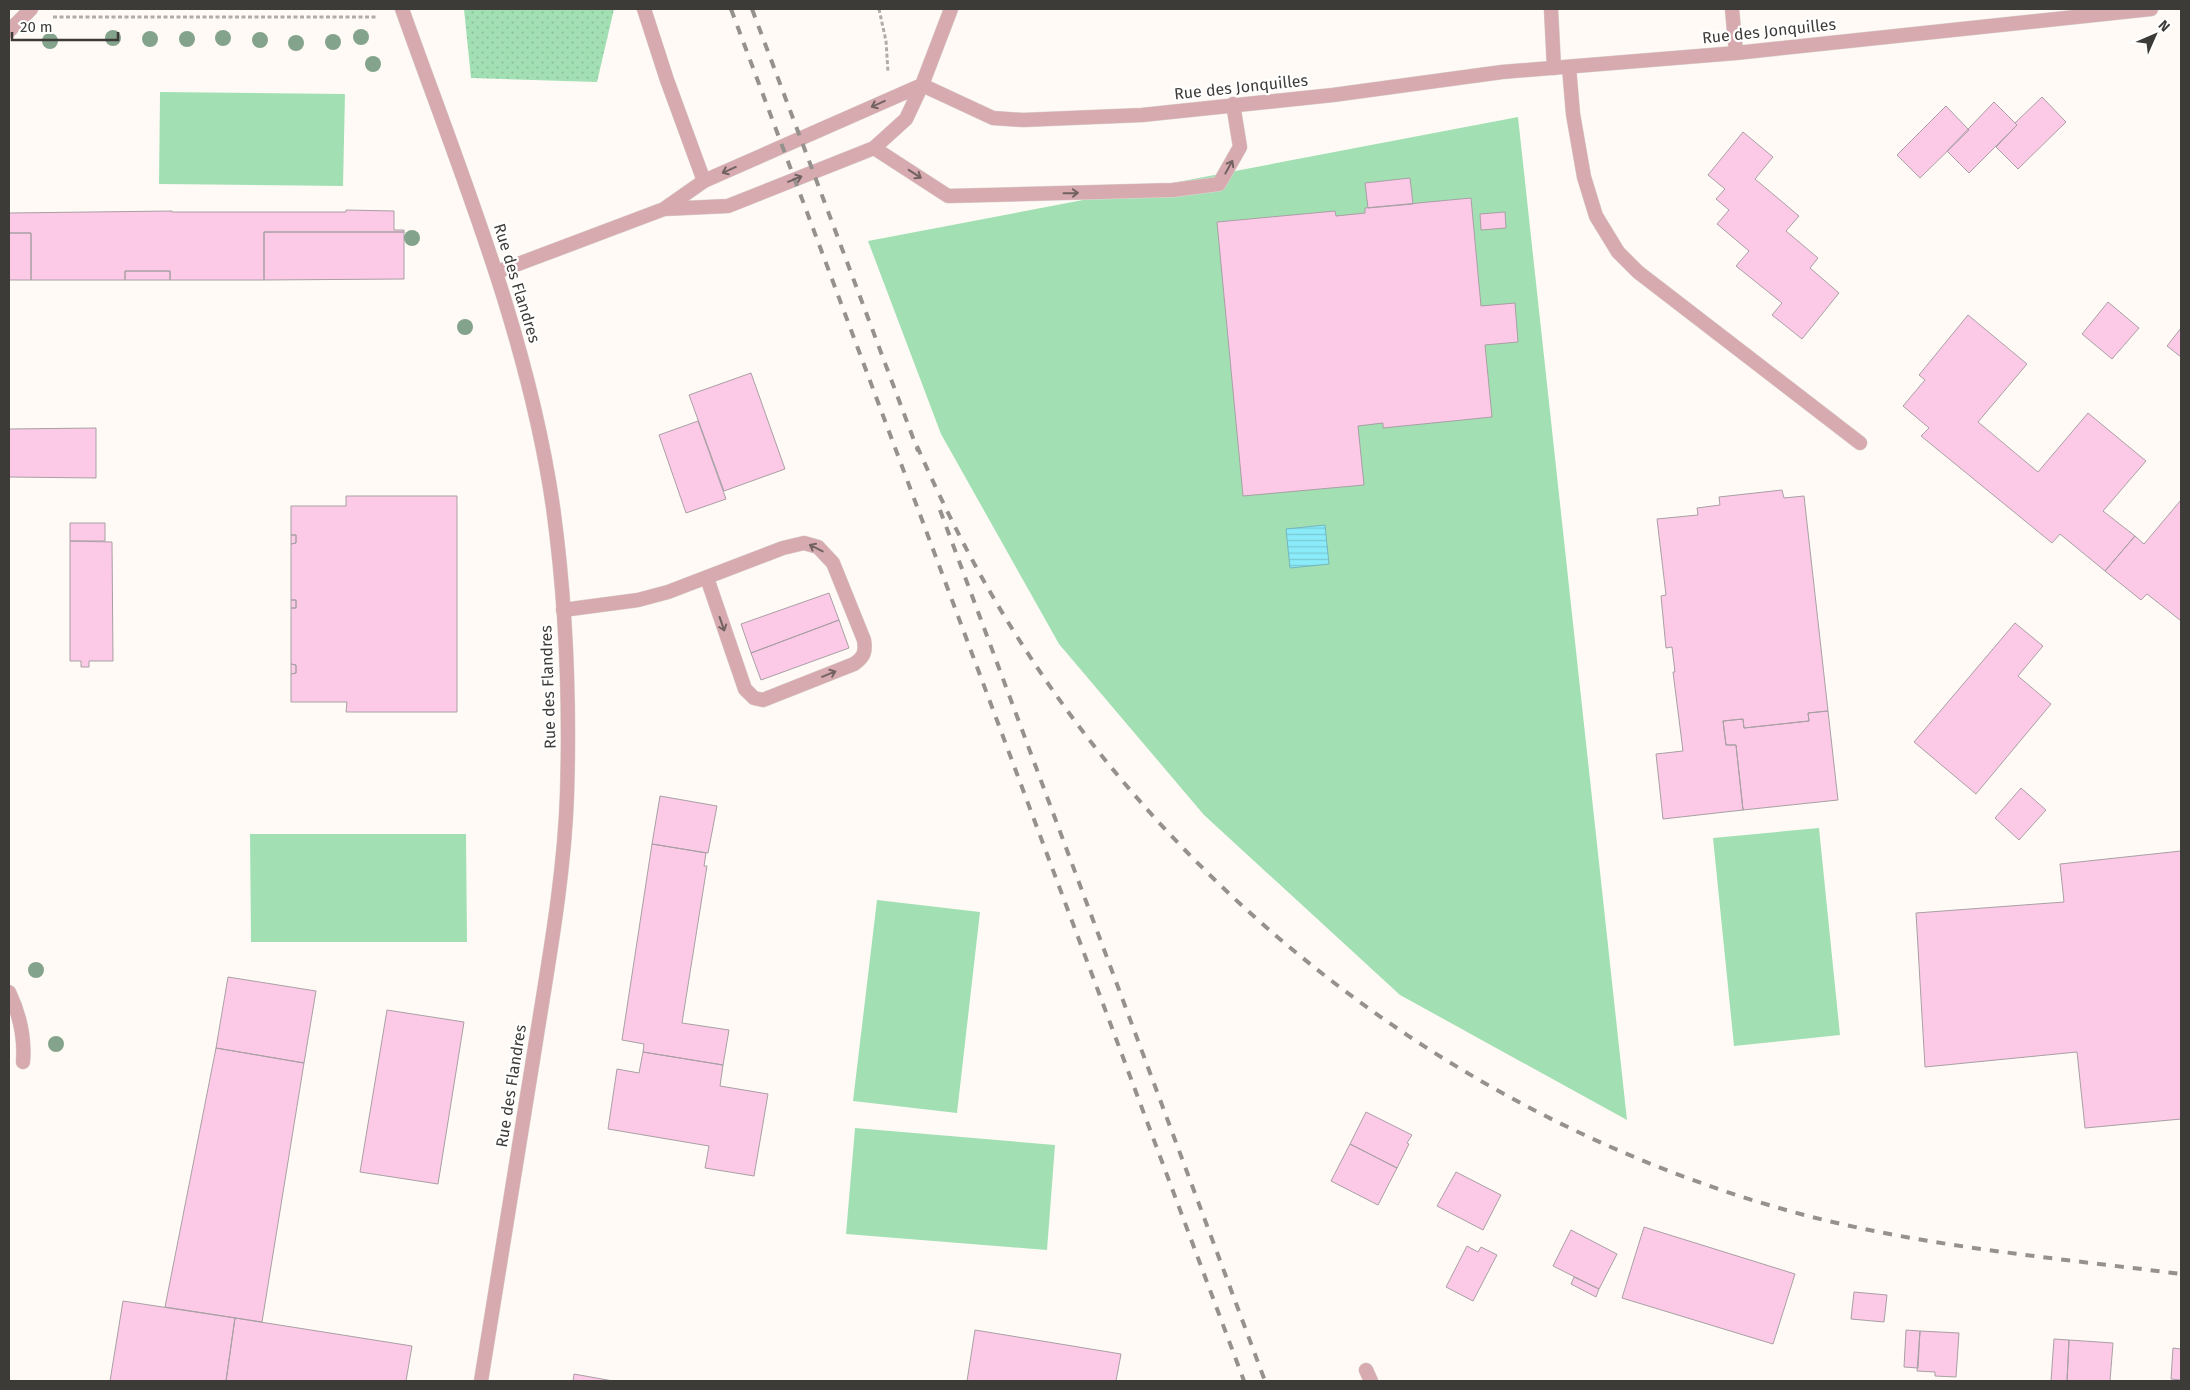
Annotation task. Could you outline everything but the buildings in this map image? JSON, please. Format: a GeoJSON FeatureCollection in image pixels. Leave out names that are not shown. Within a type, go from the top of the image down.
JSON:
{"type":"FeatureCollection","features":[{"type":"Feature","properties":{"kind":"street","name":"Rue des Flandres"},"geometry":{"type":"LineString","coordinates":[[402,9],[497,272],[521,358],[541,444],[552,505],[563,610],[568,736],[567,798],[561,862],[547,970],[481,1381]]}},
{"type":"Feature","properties":{"kind":"street"},"geometry":{"type":"LineString","coordinates":[[644,9],[667,80],[704,181]]}},
{"type":"Feature","properties":{"kind":"street"},"geometry":{"type":"LineString","coordinates":[[664,209],[728,206],[874,148],[906,119],[922,85],[951,9]]}},
{"type":"Feature","properties":{"kind":"street"},"geometry":{"type":"LineString","coordinates":[[1551,9],[1554,68]]}},
{"type":"Feature","properties":{"kind":"street"},"geometry":{"type":"LineString","coordinates":[[1732,9],[1736,53]]}},
{"type":"Feature","properties":{"kind":"street","name":"Rue des Jonquilles"},"geometry":{"type":"LineString","coordinates":[[922,85],[992,118],[1023,120],[1142,115],[1333,95],[1502,72],[1736,53],[2151,9]]}},
{"type":"Feature","properties":{"kind":"street"},"geometry":{"type":"LineString","coordinates":[[9,31],[28,13]]}},
{"type":"Feature","properties":{"kind":"street"},"geometry":{"type":"LineString","coordinates":[[1569,67],[1572,106],[1584,177],[1596,216],[1618,252],[1638,272],[1860,443]]}},
{"type":"Feature","properties":{"kind":"street"},"geometry":{"type":"LineString","coordinates":[[497,272],[664,209],[704,181],[922,85]]}},
{"type":"Feature","properties":{"kind":"street"},"geometry":{"type":"LineString","coordinates":[[874,148],[948,196],[1173,190],[1219,184],[1240,147],[1233,104]]}},
{"type":"Feature","properties":{"kind":"street"},"geometry":{"type":"LineString","coordinates":[[563,610],[638,600],[668,592],[783,548],[804,544],[818,548],[833,563],[864,640],[866,650],[862,659],[854,664],[763,700],[754,698],[745,689],[707,578]]}},
{"type":"Feature","properties":{"kind":"street"},"geometry":{"type":"LineString","coordinates":[[9,992],[17,1009],[25,1043],[23,1062]]}},
{"type":"Feature","properties":{"kind":"path"},"geometry":{"type":"LineString","coordinates":[[879,9],[886,41],[890,99]]}},
{"type":"Feature","properties":{"kind":"path"},"geometry":{"type":"LineString","coordinates":[[28,13],[377,17]]}},
{"type":"Feature","properties":{"kind":"green space"},"geometry":{"type":"Polygon","coordinates":[[[464,9],[614,9],[597,82],[471,78],[464,9]]]}},
{"type":"Feature","properties":{"kind":"green space"},"geometry":{"type":"Polygon","coordinates":[[[160,92],[345,94],[343,186],[159,184],[160,92]]]}},
{"type":"Feature","properties":{"kind":"green space"},"geometry":{"type":"Polygon","coordinates":[[[1518,117],[1627,1120],[1400,995],[1204,815],[1059,644],[941,434],[868,241],[1518,117]]]}},
{"type":"Feature","properties":{"kind":"green space"},"geometry":{"type":"Polygon","coordinates":[[[1819,828],[1840,1035],[1734,1046],[1713,838],[1819,828]]]}},
{"type":"Feature","properties":{"kind":"green space"},"geometry":{"type":"Polygon","coordinates":[[[250,834],[466,834],[467,942],[251,942],[250,834]]]}},
{"type":"Feature","properties":{"kind":"green space"},"geometry":{"type":"Polygon","coordinates":[[[877,900],[980,912],[957,1113],[853,1101],[877,900]]]}},
{"type":"Feature","properties":{"kind":"green space"},"geometry":{"type":"Polygon","coordinates":[[[855,1128],[1055,1145],[1047,1250],[846,1234],[855,1128]]]}},
{"type":"Feature","properties":{"kind":"water"},"geometry":{"type":"Polygon","coordinates":[[[1325,525],[1329,564],[1290,568],[1286,529],[1325,525]]]}},
{"type":"Feature","properties":{"kind":"railway"},"geometry":{"type":"LineString","coordinates":[[731,9],[1244,1381]]}},
{"type":"Feature","properties":{"kind":"railway"},"geometry":{"type":"LineString","coordinates":[[752,9],[918,451]]}},
{"type":"Feature","properties":{"kind":"railway"},"geometry":{"type":"LineString","coordinates":[[917,446],[964,544],[1018,638],[1088,738],[1167,831],[1254,917],[1349,994],[1451,1063],[1558,1122],[1670,1171],[1786,1210],[1883,1233],[1932,1242],[2181,1274]]}},
{"type":"Feature","properties":{"kind":"railway"},"geometry":{"type":"LineString","coordinates":[[940,510],[1265,1381]]}}]}
